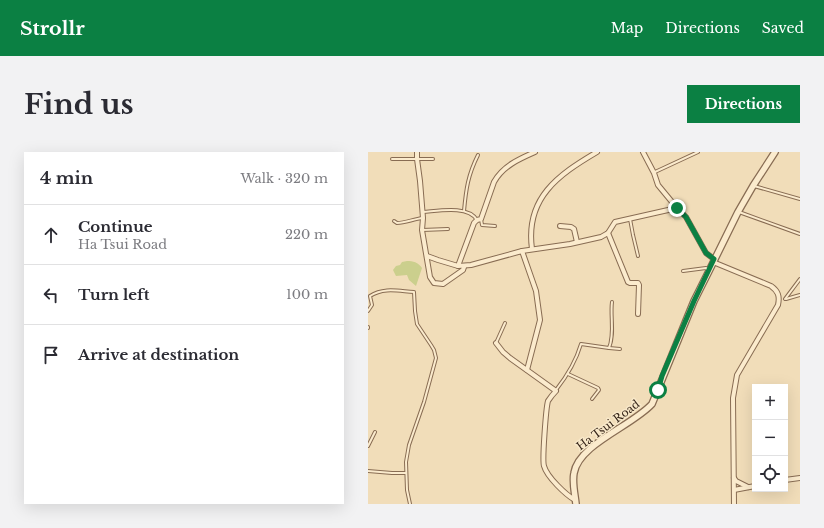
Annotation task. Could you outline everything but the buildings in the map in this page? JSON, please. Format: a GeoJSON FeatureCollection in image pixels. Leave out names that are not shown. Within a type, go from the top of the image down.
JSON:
{"type":"FeatureCollection","features":[{"type":"Feature","properties":{"kind":"street"},"geometry":{"type":"LineString","coordinates":[[417,152],[423,218],[422,230],[430,277],[434,283],[442,284],[463,270],[464,267]]}},
{"type":"Feature","properties":{"kind":"street"},"geometry":{"type":"LineString","coordinates":[[458,266],[474,223],[479,220],[497,177],[511,164],[535,152]]}},
{"type":"Feature","properties":{"kind":"street"},"geometry":{"type":"LineString","coordinates":[[532,249],[530,241],[532,224],[536,205],[541,197],[562,175],[598,152]]}},
{"type":"Feature","properties":{"kind":"street"},"geometry":{"type":"LineString","coordinates":[[643,152],[654,173],[658,185],[686,217],[706,253],[714,261],[775,289],[780,299],[778,305],[737,375],[733,398],[734,504]]}},
{"type":"Feature","properties":{"kind":"street","name":"Ha Tsui Road"},"geometry":{"type":"LineString","coordinates":[[576,502],[574,473],[577,463],[592,447],[638,417],[652,404],[694,301],[709,270],[738,212],[775,152]]}},
{"type":"Feature","properties":{"kind":"street"},"geometry":{"type":"LineString","coordinates":[[427,256],[464,267],[522,251],[601,237],[608,233],[615,222],[677,208]]}},
{"type":"Feature","properties":{"kind":"street"},"geometry":{"type":"LineString","coordinates":[[560,226],[571,227],[574,229],[577,242]]}},
{"type":"Feature","properties":{"kind":"street"},"geometry":{"type":"LineString","coordinates":[[608,233],[628,282],[638,283],[639,285],[638,314]]}},
{"type":"Feature","properties":{"kind":"street"},"geometry":{"type":"LineString","coordinates":[[522,251],[536,291],[540,320],[527,370]]}},
{"type":"Feature","properties":{"kind":"street"},"geometry":{"type":"LineString","coordinates":[[780,299],[785,299]]}},
{"type":"Feature","properties":{"kind":"street"},"geometry":{"type":"LineString","coordinates":[[496,343],[503,352],[556,391],[548,401],[545,427],[544,466],[560,488],[576,502]]}},
{"type":"Feature","properties":{"kind":"street"},"geometry":{"type":"LineString","coordinates":[[733,476],[736,481],[748,487]]}},
{"type":"Feature","properties":{"kind":"street"},"geometry":{"type":"LineString","coordinates":[[788,480],[800,478]]}},
{"type":"Feature","properties":{"kind":"street"},"geometry":{"type":"LineString","coordinates":[[734,490],[752,486]]}},
{"type":"Feature","properties":{"kind":"lane"},"geometry":{"type":"LineString","coordinates":[[654,173],[698,152]]}},
{"type":"Feature","properties":{"kind":"lane"},"geometry":{"type":"LineString","coordinates":[[464,210],[467,185],[471,170],[478,155]]}},
{"type":"Feature","properties":{"kind":"lane"},"geometry":{"type":"LineString","coordinates":[[392,159],[433,159]]}},
{"type":"Feature","properties":{"kind":"lane"},"geometry":{"type":"LineString","coordinates":[[753,186],[800,199]]}},
{"type":"Feature","properties":{"kind":"lane"},"geometry":{"type":"LineString","coordinates":[[422,212],[464,210],[479,220],[482,225],[495,226]]}},
{"type":"Feature","properties":{"kind":"lane"},"geometry":{"type":"LineString","coordinates":[[738,212],[800,234]]}},
{"type":"Feature","properties":{"kind":"lane"},"geometry":{"type":"LineString","coordinates":[[394,222],[401,223],[415,218],[423,218]]}},
{"type":"Feature","properties":{"kind":"lane"},"geometry":{"type":"LineString","coordinates":[[630,218],[638,256]]}},
{"type":"Feature","properties":{"kind":"lane"},"geometry":{"type":"LineString","coordinates":[[422,230],[448,229]]}},
{"type":"Feature","properties":{"kind":"lane"},"geometry":{"type":"LineString","coordinates":[[683,271],[706,268],[709,270]]}},
{"type":"Feature","properties":{"kind":"lane"},"geometry":{"type":"LineString","coordinates":[[785,299],[800,279]]}},
{"type":"Feature","properties":{"kind":"lane"},"geometry":{"type":"LineString","coordinates":[[368,311],[372,305],[370,296],[377,291],[391,289],[414,292],[417,324],[434,350],[435,362],[424,402],[409,445],[406,462],[407,490],[410,504]]}},
{"type":"Feature","properties":{"kind":"lane"},"geometry":{"type":"LineString","coordinates":[[785,299],[800,295]]}},
{"type":"Feature","properties":{"kind":"lane"},"geometry":{"type":"LineString","coordinates":[[609,348],[611,341],[612,302]]}},
{"type":"Feature","properties":{"kind":"lane"},"geometry":{"type":"LineString","coordinates":[[496,343],[504,323]]}},
{"type":"Feature","properties":{"kind":"lane"},"geometry":{"type":"LineString","coordinates":[[556,391],[578,356],[581,344],[620,348]]}},
{"type":"Feature","properties":{"kind":"lane"},"geometry":{"type":"LineString","coordinates":[[568,374],[598,388],[599,390],[592,399]]}},
{"type":"Feature","properties":{"kind":"lane"},"geometry":{"type":"LineString","coordinates":[[368,446],[375,432]]}},
{"type":"Feature","properties":{"kind":"lane"},"geometry":{"type":"LineString","coordinates":[[368,470],[392,474],[406,473]]}},
{"type":"Feature","properties":{"kind":"green space"},"geometry":{"type":"Polygon","coordinates":[[[402,262],[415,262],[422,268],[416,286],[409,280],[407,275],[396,276],[393,270],[402,262]]]}},
{"type":"Feature","properties":{"kind":"route"},"geometry":{"type":"LineString","coordinates":[[658,390],[662,376],[694,301],[714,259],[706,253],[692,226],[682,212],[677,208]]}}]}
